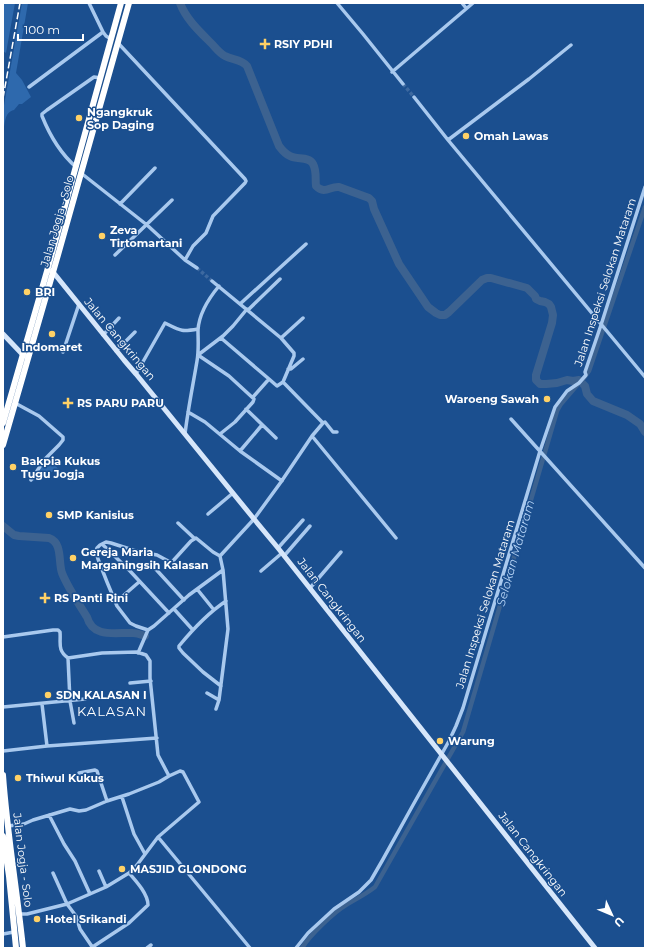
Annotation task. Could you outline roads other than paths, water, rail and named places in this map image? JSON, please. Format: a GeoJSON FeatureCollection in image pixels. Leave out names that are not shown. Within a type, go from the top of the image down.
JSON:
{"type":"FeatureCollection","features":[{"type":"Feature","properties":{"kind":"highway","name":"Jalan Jogja - Solo"},"geometry":{"type":"LineString","coordinates":[[3,445],[121,3]]}},
{"type":"Feature","properties":{"kind":"highway","name":"Jalan Jogja - Solo"},"geometry":{"type":"LineString","coordinates":[[50,271],[81,173],[129,3]]}},
{"type":"Feature","properties":{"kind":"highway"},"geometry":{"type":"LineString","coordinates":[[117,18],[124,19]]}},
{"type":"Feature","properties":{"kind":"highway","name":"Jalan Jogja - Solo"},"geometry":{"type":"LineString","coordinates":[[3,423],[26,356]]}},
{"type":"Feature","properties":{"kind":"highway","name":"Jalan Jogja - Solo"},"geometry":{"type":"LineString","coordinates":[[3,775],[23,948]]}},
{"type":"Feature","properties":{"kind":"highway","name":"Jalan Jogja - Solo"},"geometry":{"type":"LineString","coordinates":[[3,836],[6,876],[16,948]]}},
{"type":"Feature","properties":{"kind":"main road","name":"Jalan Cangkringan"},"geometry":{"type":"LineString","coordinates":[[50,271],[79,304],[283,554],[595,948]]}},
{"type":"Feature","properties":{"kind":"main road"},"geometry":{"type":"LineString","coordinates":[[3,334],[26,356]]}},
{"type":"Feature","properties":{"kind":"street"},"geometry":{"type":"LineString","coordinates":[[89,3],[103,32],[106,36],[112,39]]}},
{"type":"Feature","properties":{"kind":"street"},"geometry":{"type":"LineString","coordinates":[[337,3],[403,84]]}},
{"type":"Feature","properties":{"kind":"street"},"geometry":{"type":"LineString","coordinates":[[462,3],[466,8]]}},
{"type":"Feature","properties":{"kind":"street"},"geometry":{"type":"LineString","coordinates":[[392,72],[473,3]]}},
{"type":"Feature","properties":{"kind":"street"},"geometry":{"type":"LineString","coordinates":[[29,88],[103,32]]}},
{"type":"Feature","properties":{"kind":"street"},"geometry":{"type":"LineString","coordinates":[[118,43],[245,178],[246,181],[246,183],[213,216],[206,233],[193,246],[185,260]]}},
{"type":"Feature","properties":{"kind":"street"},"geometry":{"type":"LineString","coordinates":[[448,140],[529,79],[571,45]]}},
{"type":"Feature","properties":{"kind":"street"},"geometry":{"type":"LineString","coordinates":[[76,167],[56,145],[47,128],[42,114],[94,78],[100,78]]}},
{"type":"Feature","properties":{"kind":"street"},"geometry":{"type":"LineString","coordinates":[[414,97],[645,377]]}},
{"type":"Feature","properties":{"kind":"street"},"geometry":{"type":"LineString","coordinates":[[120,204],[155,168]]}},
{"type":"Feature","properties":{"kind":"street"},"geometry":{"type":"LineString","coordinates":[[81,173],[147,225],[185,260],[197,268]]}},
{"type":"Feature","properties":{"kind":"street","name":"Jalan Inspeksi Selokan Mataram"},"geometry":{"type":"LineString","coordinates":[[296,948],[308,933],[334,909],[356,895],[371,880],[454,731],[463,708],[555,407],[567,391],[579,383],[586,375],[584,372],[602,325],[645,187]]}},
{"type":"Feature","properties":{"kind":"street"},"geometry":{"type":"LineString","coordinates":[[115,255],[172,200]]}},
{"type":"Feature","properties":{"kind":"street"},"geometry":{"type":"LineString","coordinates":[[240,304],[306,244]]}},
{"type":"Feature","properties":{"kind":"street"},"geometry":{"type":"LineString","coordinates":[[198,355],[221,338],[247,310],[280,279]]}},
{"type":"Feature","properties":{"kind":"street"},"geometry":{"type":"LineString","coordinates":[[212,281],[281,338],[294,352],[294,356],[283,382],[277,386],[221,338]]}},
{"type":"Feature","properties":{"kind":"street"},"geometry":{"type":"LineString","coordinates":[[185,434],[198,355],[198,329],[205,307],[212,294],[219,286]]}},
{"type":"Feature","properties":{"kind":"street"},"geometry":{"type":"LineString","coordinates":[[63,352],[79,304]]}},
{"type":"Feature","properties":{"kind":"street"},"geometry":{"type":"LineString","coordinates":[[103,335],[119,318]]}},
{"type":"Feature","properties":{"kind":"street"},"geometry":{"type":"LineString","coordinates":[[281,338],[303,318]]}},
{"type":"Feature","properties":{"kind":"street"},"geometry":{"type":"LineString","coordinates":[[136,374],[165,323],[180,331],[198,329]]}},
{"type":"Feature","properties":{"kind":"street"},"geometry":{"type":"LineString","coordinates":[[116,351],[135,332]]}},
{"type":"Feature","properties":{"kind":"street"},"geometry":{"type":"LineString","coordinates":[[198,355],[229,376],[253,397]]}},
{"type":"Feature","properties":{"kind":"street"},"geometry":{"type":"LineString","coordinates":[[288,369],[291,369],[303,359]]}},
{"type":"Feature","properties":{"kind":"street"},"geometry":{"type":"LineString","coordinates":[[220,434],[235,422],[254,400],[253,397],[269,379]]}},
{"type":"Feature","properties":{"kind":"street"},"geometry":{"type":"LineString","coordinates":[[283,382],[323,423],[325,422],[333,432],[337,432]]}},
{"type":"Feature","properties":{"kind":"street"},"geometry":{"type":"LineString","coordinates":[[15,403],[39,416],[63,437],[60,445],[48,456],[31,480]]}},
{"type":"Feature","properties":{"kind":"street"},"geometry":{"type":"LineString","coordinates":[[246,409],[276,438]]}},
{"type":"Feature","properties":{"kind":"street"},"geometry":{"type":"LineString","coordinates":[[188,412],[205,422],[240,451],[282,481]]}},
{"type":"Feature","properties":{"kind":"street"},"geometry":{"type":"LineString","coordinates":[[512,419],[645,568]]}},
{"type":"Feature","properties":{"kind":"street"},"geometry":{"type":"LineString","coordinates":[[220,556],[254,519],[312,436],[323,423]]}},
{"type":"Feature","properties":{"kind":"street"},"geometry":{"type":"LineString","coordinates":[[240,451],[262,425]]}},
{"type":"Feature","properties":{"kind":"street"},"geometry":{"type":"LineString","coordinates":[[312,436],[396,538]]}},
{"type":"Feature","properties":{"kind":"street"},"geometry":{"type":"LineString","coordinates":[[208,514],[233,494]]}},
{"type":"Feature","properties":{"kind":"street"},"geometry":{"type":"LineString","coordinates":[[278,548],[302,520]]}},
{"type":"Feature","properties":{"kind":"street"},"geometry":{"type":"LineString","coordinates":[[178,523],[194,538],[197,538],[214,553],[220,556]]}},
{"type":"Feature","properties":{"kind":"street"},"geometry":{"type":"LineString","coordinates":[[261,571],[283,554],[310,526]]}},
{"type":"Feature","properties":{"kind":"street"},"geometry":{"type":"LineString","coordinates":[[148,630],[130,623],[117,606],[100,566],[96,551],[97,548],[102,544],[109,542],[136,551],[154,554],[172,562],[194,538]]}},
{"type":"Feature","properties":{"kind":"street"},"geometry":{"type":"LineString","coordinates":[[102,544],[130,571],[169,613]]}},
{"type":"Feature","properties":{"kind":"street"},"geometry":{"type":"LineString","coordinates":[[310,588],[341,552]]}},
{"type":"Feature","properties":{"kind":"street"},"geometry":{"type":"LineString","coordinates":[[216,709],[219,700],[228,629],[223,570],[220,556]]}},
{"type":"Feature","properties":{"kind":"street"},"geometry":{"type":"LineString","coordinates":[[152,565],[184,600]]}},
{"type":"Feature","properties":{"kind":"street"},"geometry":{"type":"LineString","coordinates":[[138,653],[148,630],[196,589],[223,570]]}},
{"type":"Feature","properties":{"kind":"street"},"geometry":{"type":"LineString","coordinates":[[116,602],[139,582]]}},
{"type":"Feature","properties":{"kind":"street"},"geometry":{"type":"LineString","coordinates":[[196,589],[214,610]]}},
{"type":"Feature","properties":{"kind":"street"},"geometry":{"type":"LineString","coordinates":[[221,686],[203,672],[183,653],[179,646],[192,629],[226,601]]}},
{"type":"Feature","properties":{"kind":"street"},"geometry":{"type":"LineString","coordinates":[[174,609],[192,629]]}},
{"type":"Feature","properties":{"kind":"street"},"geometry":{"type":"LineString","coordinates":[[3,637],[53,630],[58,630],[60,632],[61,650],[62,653],[68,658],[70,701],[74,724]]}},
{"type":"Feature","properties":{"kind":"street"},"geometry":{"type":"LineString","coordinates":[[68,658],[102,653],[138,653],[146,655],[150,662],[158,755],[169,776]]}},
{"type":"Feature","properties":{"kind":"street"},"geometry":{"type":"LineString","coordinates":[[130,683],[151,681]]}},
{"type":"Feature","properties":{"kind":"street"},"geometry":{"type":"LineString","coordinates":[[206,693],[219,700]]}},
{"type":"Feature","properties":{"kind":"street"},"geometry":{"type":"LineString","coordinates":[[3,707],[85,699]]}},
{"type":"Feature","properties":{"kind":"street"},"geometry":{"type":"LineString","coordinates":[[42,704],[47,746]]}},
{"type":"Feature","properties":{"kind":"street"},"geometry":{"type":"LineString","coordinates":[[3,751],[47,746],[156,738]]}},
{"type":"Feature","properties":{"kind":"street"},"geometry":{"type":"LineString","coordinates":[[79,773],[95,770],[97,771],[106,801]]}},
{"type":"Feature","properties":{"kind":"street"},"geometry":{"type":"LineString","coordinates":[[8,826],[24,824],[70,809],[86,810],[106,801],[122,797],[159,782],[180,771],[183,772],[199,802],[158,838],[129,873],[106,887],[67,904],[27,914],[19,914]]}},
{"type":"Feature","properties":{"kind":"street"},"geometry":{"type":"LineString","coordinates":[[122,797],[134,834],[146,854]]}},
{"type":"Feature","properties":{"kind":"street"},"geometry":{"type":"LineString","coordinates":[[49,815],[64,844],[76,861],[90,894]]}},
{"type":"Feature","properties":{"kind":"street"},"geometry":{"type":"LineString","coordinates":[[158,838],[250,948]]}},
{"type":"Feature","properties":{"kind":"street"},"geometry":{"type":"LineString","coordinates":[[99,871],[106,887]]}},
{"type":"Feature","properties":{"kind":"street"},"geometry":{"type":"LineString","coordinates":[[52,873],[67,904],[76,916],[80,929],[92,948],[129,922],[148,905],[148,900],[139,885],[129,873]]}},
{"type":"Feature","properties":{"kind":"street"},"geometry":{"type":"LineString","coordinates":[[3,934],[14,932]]}},
{"type":"Feature","properties":{"kind":"street"},"geometry":{"type":"LineString","coordinates":[[147,948],[150,945]]}},
{"type":"Feature","properties":{"kind":"waterway"},"geometry":{"type":"LineString","coordinates":[[180,3],[193,24],[219,52],[242,62],[247,66],[279,146],[288,155],[309,160],[313,164],[315,169],[316,186],[322,190],[339,187],[369,198],[372,201],[374,209],[399,264],[428,307],[440,315],[445,315],[482,280],[487,278],[527,288],[536,299],[549,304],[553,315],[552,323],[536,375],[536,380],[540,384],[557,383],[567,380],[579,380],[585,386],[587,394],[593,401],[627,415],[640,424],[645,432]]}},
{"type":"Feature","properties":{"kind":"waterway","name":"Selokan Mataram"},"geometry":{"type":"LineString","coordinates":[[584,378],[589,371],[645,207]]}},
{"type":"Feature","properties":{"kind":"waterway","name":"Selokan Mataram"},"geometry":{"type":"LineString","coordinates":[[302,948],[316,931],[335,913],[375,887],[463,732],[557,411],[579,383]]}},
{"type":"Feature","properties":{"kind":"waterway"},"geometry":{"type":"LineString","coordinates":[[3,526],[14,535],[49,538],[53,540],[58,548],[64,579],[94,629],[106,633],[135,633],[145,636]]}},
{"type":"Feature","properties":{"kind":"tunnel"},"geometry":{"type":"LineString","coordinates":[[403,84],[414,97]]}},
{"type":"Feature","properties":{"kind":"tunnel"},"geometry":{"type":"LineString","coordinates":[[197,268],[212,281]]}},
{"type":"Feature","properties":{"kind":"railway"},"geometry":{"type":"LineString","coordinates":[[3,98],[20,3]]}},
{"type":"Feature","properties":{"kind":"place","name":"RSIY PDHI"},"geometry":{"type":"Point","coordinates":[265,44]}},
{"type":"Feature","properties":{"kind":"place","name":"Ngangkruk Sop Daging"},"geometry":{"type":"Point","coordinates":[79,118]}},
{"type":"Feature","properties":{"kind":"place","name":"Omah Lawas"},"geometry":{"type":"Point","coordinates":[466,136]}},
{"type":"Feature","properties":{"kind":"place","name":"Zeva Tirtomartani"},"geometry":{"type":"Point","coordinates":[102,236]}},
{"type":"Feature","properties":{"kind":"place","name":"BRI"},"geometry":{"type":"Point","coordinates":[27,292]}},
{"type":"Feature","properties":{"kind":"place","name":"Indomaret"},"geometry":{"type":"Point","coordinates":[52,334]}},
{"type":"Feature","properties":{"kind":"place","name":"Waroeng Sawah"},"geometry":{"type":"Point","coordinates":[547,399]}},
{"type":"Feature","properties":{"kind":"place","name":"RS PARU PARU"},"geometry":{"type":"Point","coordinates":[68,403]}},
{"type":"Feature","properties":{"kind":"place","name":"Bakpia Kukus Tugu Jogja"},"geometry":{"type":"Point","coordinates":[13,467]}},
{"type":"Feature","properties":{"kind":"place","name":"SMP Kanisius"},"geometry":{"type":"Point","coordinates":[49,515]}},
{"type":"Feature","properties":{"kind":"place","name":"Gereja Maria Marganingsih Kalasan"},"geometry":{"type":"Point","coordinates":[73,558]}},
{"type":"Feature","properties":{"kind":"place","name":"RS Panti Rini"},"geometry":{"type":"Point","coordinates":[45,598]}},
{"type":"Feature","properties":{"kind":"place","name":"SDN KALASAN I"},"geometry":{"type":"Point","coordinates":[48,695]}},
{"type":"Feature","properties":{"kind":"place","name":"Warung"},"geometry":{"type":"Point","coordinates":[440,741]}},
{"type":"Feature","properties":{"kind":"place","name":"Thiwul Kukus"},"geometry":{"type":"Point","coordinates":[18,778]}},
{"type":"Feature","properties":{"kind":"place","name":"MASJID GLONDONG"},"geometry":{"type":"Point","coordinates":[122,869]}},
{"type":"Feature","properties":{"kind":"place","name":"Hotel Srikandi"},"geometry":{"type":"Point","coordinates":[37,919]}},
{"type":"Feature","properties":{"kind":"district","name":"KALASAN"},"geometry":{"type":"Point","coordinates":[112,711]}}]}
